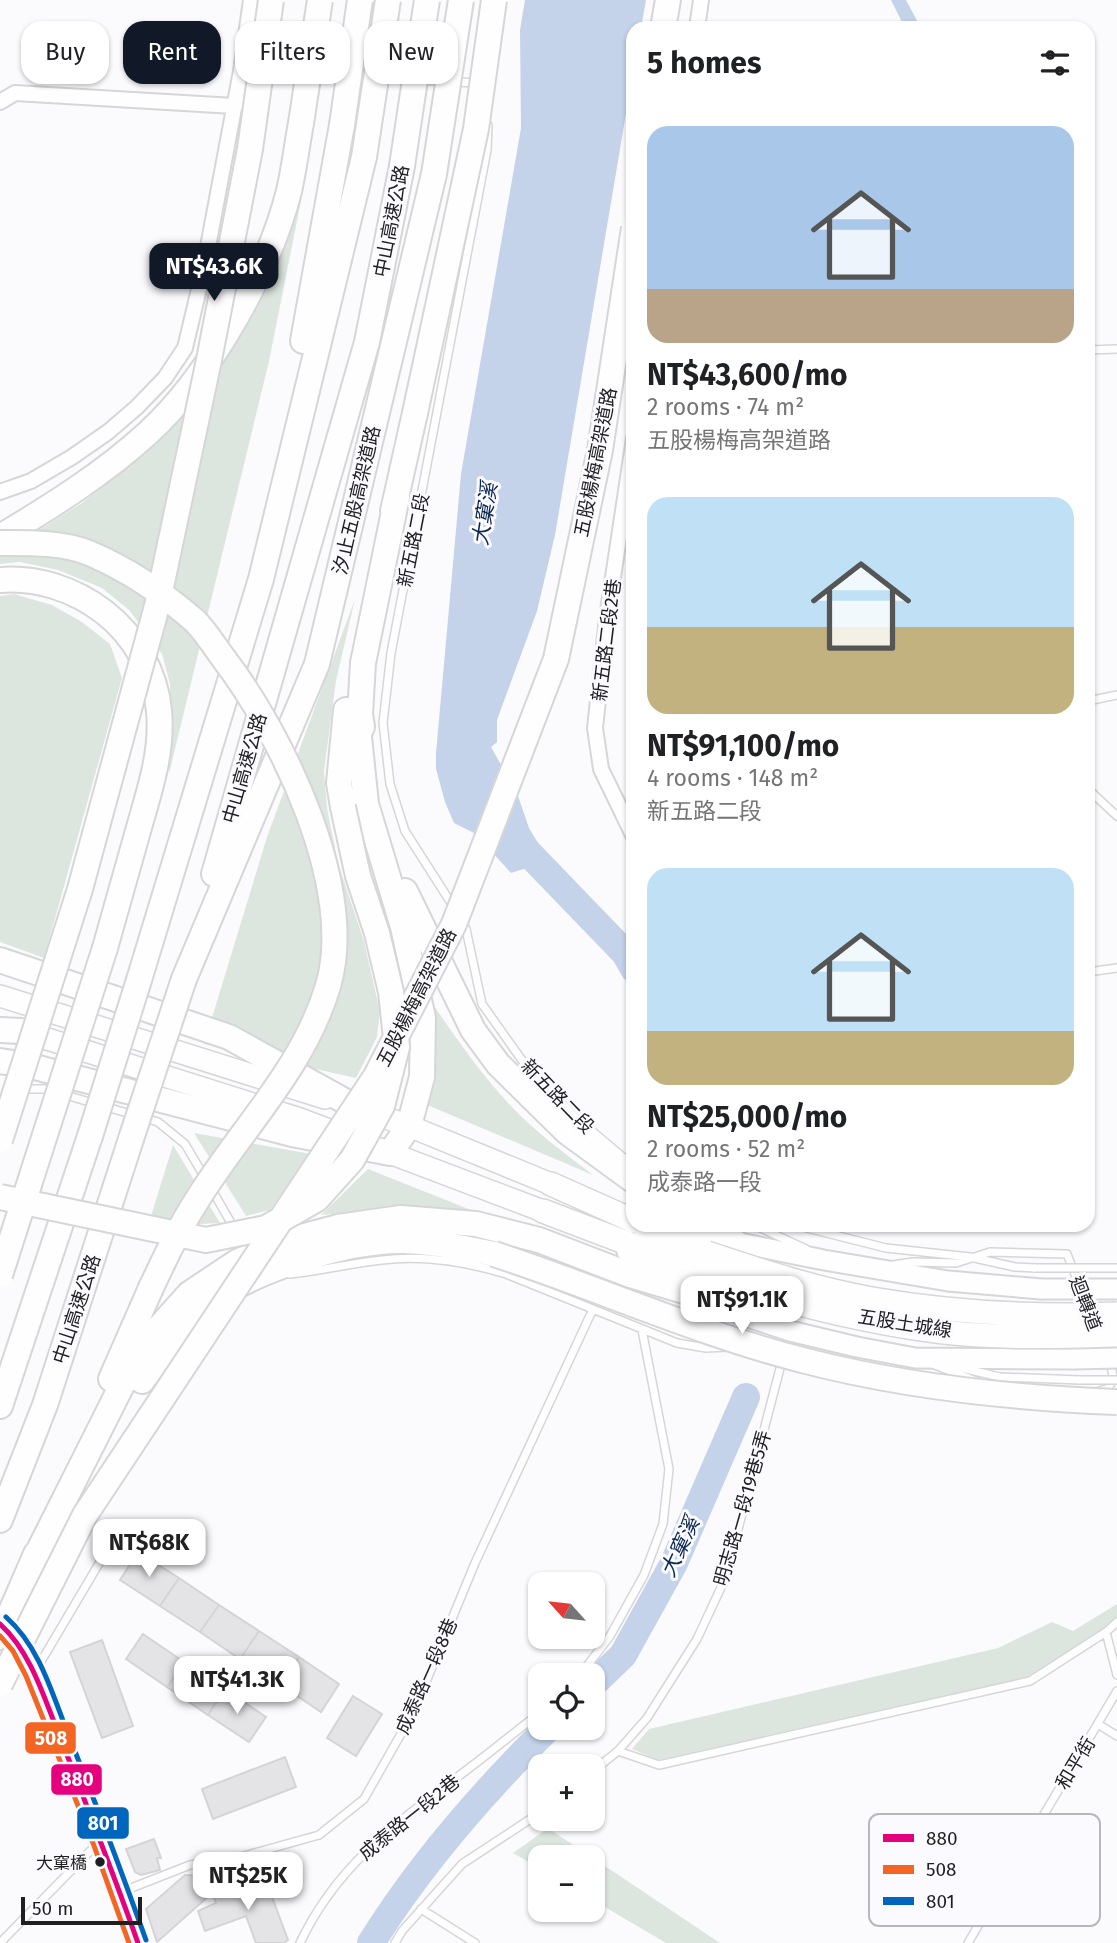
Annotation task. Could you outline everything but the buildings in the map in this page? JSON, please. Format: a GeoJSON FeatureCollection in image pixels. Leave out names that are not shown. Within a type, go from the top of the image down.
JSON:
{"type":"FeatureCollection","features":[{"type":"Feature","properties":{"kind":"highway"},"geometry":{"type":"LineString","coordinates":[[0,1140],[80,889],[157,606],[250,149],[271,0]]}},
{"type":"Feature","properties":{"kind":"highway"},"geometry":{"type":"LineString","coordinates":[[0,537],[91,481],[149,432],[181,399],[222,340],[242,306],[264,259],[288,192],[320,0]]}},
{"type":"Feature","properties":{"kind":"highway"},"geometry":{"type":"LineString","coordinates":[[261,579],[342,125],[360,0]]}},
{"type":"Feature","properties":{"kind":"highway","name":"中山高速公路"},"geometry":{"type":"LineString","coordinates":[[0,1406],[90,1136],[261,579],[364,157],[388,0]]}},
{"type":"Feature","properties":{"kind":"highway","name":"中山高速公路"},"geometry":{"type":"LineString","coordinates":[[0,1520],[45,1405],[184,978],[367,342],[402,166],[428,0]]}},
{"type":"Feature","properties":{"kind":"highway","name":"汐止五股高架道路"},"geometry":{"type":"LineString","coordinates":[[184,978],[317,664],[434,174],[461,0]]}},
{"type":"Feature","properties":{"kind":"highway"},"geometry":{"type":"LineString","coordinates":[[0,1060],[292,1134],[390,1153],[409,1126],[422,1077],[423,1018],[403,927],[366,804],[359,737],[363,663],[476,129],[494,0]]}},
{"type":"Feature","properties":{"kind":"highway"},"geometry":{"type":"LineString","coordinates":[[664,21],[668,0]]}},
{"type":"Feature","properties":{"kind":"highway","name":"五股楊梅高架道路"},"geometry":{"type":"LineString","coordinates":[[0,1684],[85,1515],[376,1076],[454,924],[556,659],[600,450],[626,280]]}},
{"type":"Feature","properties":{"kind":"highway"},"geometry":{"type":"LineString","coordinates":[[0,518],[22,509],[149,432]]}},
{"type":"Feature","properties":{"kind":"highway"},"geometry":{"type":"LineString","coordinates":[[0,1198],[206,1240],[266,1228],[317,1199],[352,1160],[382,1105],[397,1047],[391,992],[377,933],[358,876],[339,783],[347,703],[371,579],[397,497]]}},
{"type":"Feature","properties":{"kind":"highway"},"geometry":{"type":"LineString","coordinates":[[0,543],[38,543],[86,551],[126,571],[197,623],[246,688],[274,734],[297,783],[321,852],[333,923],[333,957],[329,983],[308,1040],[199,1196],[150,1290],[30,1567],[7,1636]]}},
{"type":"Feature","properties":{"kind":"highway"},"geometry":{"type":"LineString","coordinates":[[0,580],[24,578],[54,586],[95,605],[119,623],[149,668],[159,710],[156,766],[105,948],[0,1275]]}},
{"type":"Feature","properties":{"kind":"highway"},"geometry":{"type":"LineString","coordinates":[[360,713],[369,767],[398,878],[473,1030],[498,1063],[567,1132],[626,1175]]}},
{"type":"Feature","properties":{"kind":"highway"},"geometry":{"type":"LineString","coordinates":[[0,960],[229,1037],[359,1109]]}},
{"type":"Feature","properties":{"kind":"highway"},"geometry":{"type":"LineString","coordinates":[[551,1184],[626,1217]]}},
{"type":"Feature","properties":{"kind":"highway","name":"五股土城線"},"geometry":{"type":"LineString","coordinates":[[543,1210],[703,1262],[792,1303],[921,1329],[1034,1337],[1117,1335]]}},
{"type":"Feature","properties":{"kind":"highway"},"geometry":{"type":"LineString","coordinates":[[30,1567],[125,1379],[155,1332],[189,1294],[237,1262],[282,1241],[338,1227],[401,1218],[476,1224],[539,1240],[631,1275],[711,1299]]}},
{"type":"Feature","properties":{"kind":"highway","name":"五股土城線"},"geometry":{"type":"LineString","coordinates":[[654,1232],[703,1262],[762,1272],[870,1298],[966,1312],[1064,1316],[1117,1314]]}},
{"type":"Feature","properties":{"kind":"highway"},"geometry":{"type":"LineString","coordinates":[[719,1232],[734,1242]]}},
{"type":"Feature","properties":{"kind":"highway"},"geometry":{"type":"LineString","coordinates":[[30,1567],[86,1466],[170,1342],[206,1307],[250,1279],[305,1258],[359,1245],[401,1241],[449,1245],[494,1254],[706,1331],[805,1361],[910,1382],[1058,1400],[1117,1402]]}},
{"type":"Feature","properties":{"kind":"main road"},"geometry":{"type":"LineString","coordinates":[[0,996],[359,1109],[409,1126],[551,1184],[626,1207]]}},
{"type":"Feature","properties":{"kind":"main road"},"geometry":{"type":"LineString","coordinates":[[7,1028],[300,1119],[543,1210],[665,1272],[711,1299],[783,1333],[915,1358],[1117,1358]]}},
{"type":"Feature","properties":{"kind":"main road"},"geometry":{"type":"LineString","coordinates":[[703,1232],[734,1242],[824,1260],[948,1281],[1041,1289],[1117,1289]]}},
{"type":"Feature","properties":{"kind":"main road"},"geometry":{"type":"LineString","coordinates":[[7,1636],[24,1650],[34,1673],[101,1840],[138,1943]]}},
{"type":"Feature","properties":{"kind":"street"},"geometry":{"type":"LineString","coordinates":[[248,21],[251,0]]}},
{"type":"Feature","properties":{"kind":"street"},"geometry":{"type":"LineString","coordinates":[[698,21],[701,0]]}},
{"type":"Feature","properties":{"kind":"street"},"geometry":{"type":"LineString","coordinates":[[0,492],[31,481],[108,432],[165,378],[185,348],[204,268],[238,84]]}},
{"type":"Feature","properties":{"kind":"street"},"geometry":{"type":"LineString","coordinates":[[0,102],[15,93],[234,106],[258,89]]}},
{"type":"Feature","properties":{"kind":"street","name":"新五路二段2巷"},"geometry":{"type":"LineString","coordinates":[[626,491],[607,617],[596,728],[601,769],[626,820]]}},
{"type":"Feature","properties":{"kind":"lane"},"geometry":{"type":"LineString","coordinates":[[350,77],[489,84],[489,97]]}},
{"type":"Feature","properties":{"kind":"lane","name":"新五路二段"},"geometry":{"type":"LineString","coordinates":[[489,110],[487,150],[391,653],[383,723],[390,784],[405,831],[466,929],[482,1004],[524,1063],[572,1114],[626,1160]]}},
{"type":"Feature","properties":{"kind":"lane"},"geometry":{"type":"LineString","coordinates":[[1095,350],[1117,349]]}},
{"type":"Feature","properties":{"kind":"lane"},"geometry":{"type":"LineString","coordinates":[[1095,700],[1117,695]]}},
{"type":"Feature","properties":{"kind":"lane"},"geometry":{"type":"LineString","coordinates":[[1095,796],[1117,816]]}},
{"type":"Feature","properties":{"kind":"lane"},"geometry":{"type":"LineString","coordinates":[[1095,971],[1117,968]]}},
{"type":"Feature","properties":{"kind":"lane"},"geometry":{"type":"LineString","coordinates":[[11,1089],[45,1089],[158,1122],[186,1144],[242,1242]]}},
{"type":"Feature","properties":{"kind":"lane"},"geometry":{"type":"LineString","coordinates":[[771,1232],[791,1240],[824,1260]]}},
{"type":"Feature","properties":{"kind":"lane"},"geometry":{"type":"LineString","coordinates":[[823,1232],[886,1248],[970,1258],[994,1264],[1035,1268],[1117,1268]]}},
{"type":"Feature","properties":{"kind":"lane","name":"迴轉道"},"geometry":{"type":"LineString","coordinates":[[873,1268],[913,1262],[956,1263],[990,1252],[1067,1254],[1114,1374],[1113,1382],[1107,1389],[1077,1394],[981,1383],[915,1358]]}},
{"type":"Feature","properties":{"kind":"lane"},"geometry":{"type":"LineString","coordinates":[[277,1274],[323,1271],[384,1259],[454,1261],[506,1274],[677,1343],[706,1349],[734,1347],[763,1338]]}},
{"type":"Feature","properties":{"kind":"lane","name":"成泰路一段8巷"},"geometry":{"type":"LineString","coordinates":[[120,1892],[190,1865],[240,1857],[318,1835],[364,1799],[414,1711],[475,1563],[593,1309]]}},
{"type":"Feature","properties":{"kind":"lane"},"geometry":{"type":"LineString","coordinates":[[589,1663],[610,1636],[644,1575],[663,1524],[669,1469],[642,1330]]}},
{"type":"Feature","properties":{"kind":"lane","name":"明志路一段19巷5弄"},"geometry":{"type":"LineString","coordinates":[[605,1761],[618,1751],[647,1718],[697,1639],[724,1579],[783,1333]]}},
{"type":"Feature","properties":{"kind":"lane"},"geometry":{"type":"LineString","coordinates":[[915,1358],[1000,1377],[1117,1380]]}},
{"type":"Feature","properties":{"kind":"lane"},"geometry":{"type":"LineString","coordinates":[[34,1673],[120,1528]]}},
{"type":"Feature","properties":{"kind":"lane"},"geometry":{"type":"LineString","coordinates":[[618,1751],[659,1765],[1030,1681],[1106,1632],[1117,1622]]}},
{"type":"Feature","properties":{"kind":"lane"},"geometry":{"type":"LineString","coordinates":[[1106,1632],[1117,1675]]}},
{"type":"Feature","properties":{"kind":"lane","name":"和平街"},"geometry":{"type":"LineString","coordinates":[[1045,1814],[1117,1691]]}},
{"type":"Feature","properties":{"kind":"lane","name":"成泰路一段2巷"},"geometry":{"type":"LineString","coordinates":[[300,1943],[308,1925],[348,1868],[396,1823],[528,1722]]}},
{"type":"Feature","properties":{"kind":"lane"},"geometry":{"type":"LineString","coordinates":[[1098,1724],[1117,1736]]}},
{"type":"Feature","properties":{"kind":"lane"},"geometry":{"type":"LineString","coordinates":[[395,1943],[402,1931],[462,1864],[528,1821]]}},
{"type":"Feature","properties":{"kind":"lane"},"geometry":{"type":"LineString","coordinates":[[0,1943],[101,1840]]}},
{"type":"Feature","properties":{"kind":"lane"},"geometry":{"type":"LineString","coordinates":[[421,1909],[475,1943]]}},
{"type":"Feature","properties":{"kind":"lane","name":"和平街"},"geometry":{"type":"LineString","coordinates":[[968,1943],[978,1926]]}},
{"type":"Feature","properties":{"kind":"shaded area"},"geometry":{"type":"Polygon","coordinates":[[[308,166],[269,361],[169,774],[170,684],[162,654],[129,610],[102,588],[58,570],[20,562],[0,564],[0,550],[82,503],[143,453],[215,373],[269,287],[308,166]]]}},
{"type":"Feature","properties":{"kind":"shaded area"},"geometry":{"type":"Polygon","coordinates":[[[14,594],[52,605],[82,622],[110,644],[122,678],[44,958],[0,942],[0,596],[14,594]]]}},
{"type":"Feature","properties":{"kind":"shaded area"},"geometry":{"type":"Polygon","coordinates":[[[355,599],[336,681],[324,771],[327,808],[338,863],[364,941],[380,1012],[377,1037],[356,1078],[204,1044],[267,837],[355,599]]]}},
{"type":"Feature","properties":{"kind":"shaded area"},"geometry":{"type":"Polygon","coordinates":[[[427,996],[497,1091],[541,1134],[593,1175],[425,1104],[427,996]]]}},
{"type":"Feature","properties":{"kind":"shaded area"},"geometry":{"type":"Polygon","coordinates":[[[194,1133],[311,1154],[270,1210],[246,1216],[194,1133]]]}},
{"type":"Feature","properties":{"kind":"shaded area"},"geometry":{"type":"Polygon","coordinates":[[[173,1145],[220,1223],[199,1224],[151,1216],[173,1145]]]}},
{"type":"Feature","properties":{"kind":"shaded area"},"geometry":{"type":"Polygon","coordinates":[[[368,1169],[491,1218],[389,1209],[321,1215],[368,1169]]]}},
{"type":"Feature","properties":{"kind":"shaded area"},"geometry":{"type":"Polygon","coordinates":[[[1117,1604],[1117,1620],[1109,1628],[1027,1677],[658,1760],[632,1749],[649,1729],[998,1648],[1052,1622],[1073,1631],[1117,1604]]]}},
{"type":"Feature","properties":{"kind":"shaded area"},"geometry":{"type":"Polygon","coordinates":[[[544,1831],[552,1831],[573,1845],[528,1845],[528,1862],[513,1853],[544,1831]]]}},
{"type":"Feature","properties":{"kind":"shaded area"},"geometry":{"type":"Polygon","coordinates":[[[605,1866],[720,1943],[666,1943],[605,1907],[605,1866]]]}},
{"type":"Feature","properties":{"kind":"water"},"geometry":{"type":"Polygon","coordinates":[[[525,0],[646,0],[642,21],[626,21],[626,114],[555,535],[537,611],[497,720],[497,742],[491,747],[517,793],[529,828],[541,848],[539,864],[511,873],[476,834],[454,823],[436,769],[436,753],[461,474],[521,128],[520,30],[525,0]]]}},
{"type":"Feature","properties":{"kind":"water"},"geometry":{"type":"Polygon","coordinates":[[[891,0],[906,0],[917,21],[902,21],[891,0]]]}},
{"type":"Feature","properties":{"kind":"waterway","name":"大窠溪"},"geometry":{"type":"LineString","coordinates":[[513,837],[626,955]]}},
{"type":"Feature","properties":{"kind":"waterway","name":"大窠溪"},"geometry":{"type":"LineString","coordinates":[[605,1672],[623,1655],[674,1563],[746,1397]]}},
{"type":"Feature","properties":{"kind":"waterway","name":"大窠溪"},"geometry":{"type":"LineString","coordinates":[[371,1943],[432,1857],[500,1777],[536,1740]]}},
{"type":"Feature","properties":{"kind":"transit line","name":"801"},"geometry":{"type":"LineString","coordinates":[[6,1617],[28,1643],[45,1674],[146,1940]]}},
{"type":"Feature","properties":{"kind":"transit line","name":"880"},"geometry":{"type":"LineString","coordinates":[[0,1624],[21,1649],[37,1679],[138,1943]]}},
{"type":"Feature","properties":{"kind":"transit line","name":"508"},"geometry":{"type":"LineString","coordinates":[[0,1636],[13,1651],[26,1676],[93,1843],[129,1943]]}},
{"type":"Feature","properties":{"kind":"place","name":"大窠橋"},"geometry":{"type":"Point","coordinates":[100,1862]}}]}
